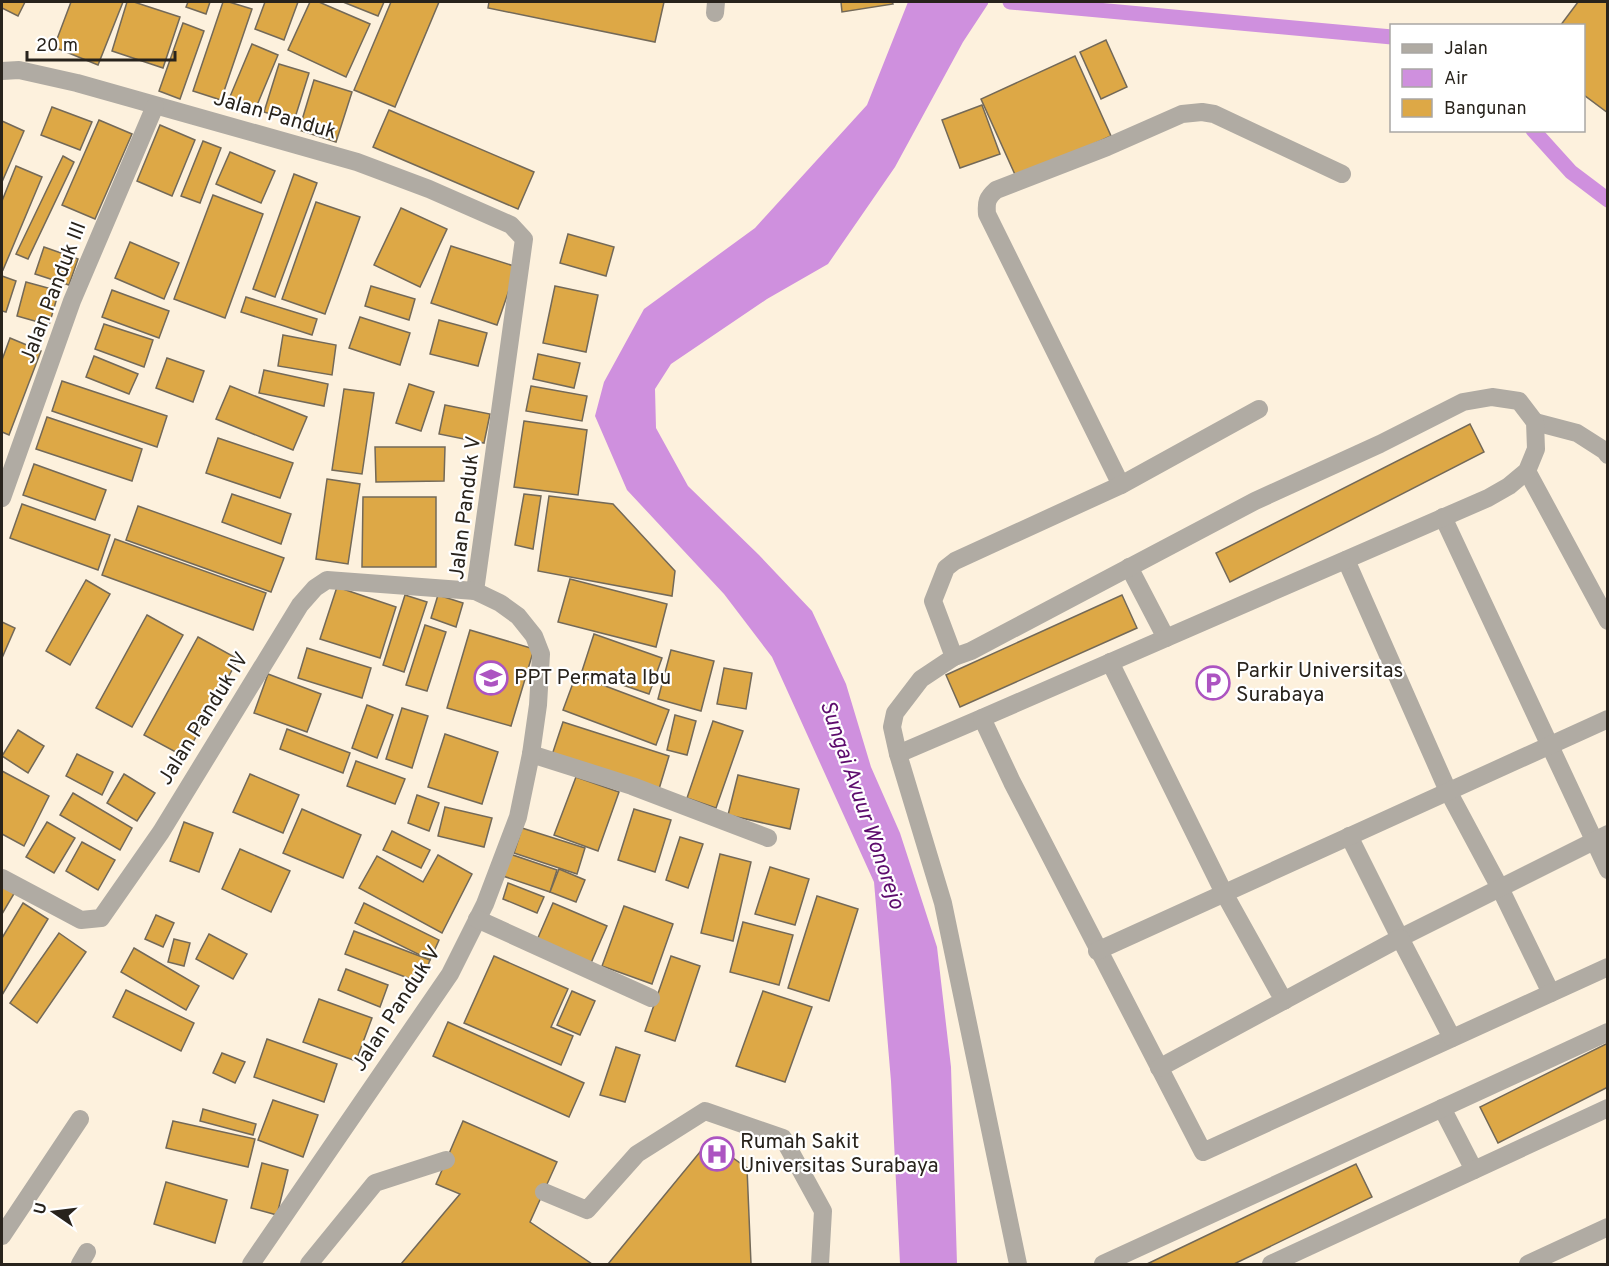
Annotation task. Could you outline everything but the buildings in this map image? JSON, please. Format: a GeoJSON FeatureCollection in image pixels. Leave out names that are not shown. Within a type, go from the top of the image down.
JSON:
{"type":"FeatureCollection","features":[{"type":"Feature","properties":{"kind":"street","name":"Jalan Panduk"},"geometry":{"type":"LineString","coordinates":[[2,71],[19,70],[77,83],[367,166],[429,189],[511,225],[524,239]]}},
{"type":"Feature","properties":{"kind":"street","name":"Jalan Panduk III"},"geometry":{"type":"LineString","coordinates":[[2,498],[72,301],[155,106]]}},
{"type":"Feature","properties":{"kind":"street"},"geometry":{"type":"LineString","coordinates":[[1121,485],[987,214],[986,203],[989,196],[996,190],[1107,147],[1182,114],[1193,112],[1214,114],[1342,174]]}},
{"type":"Feature","properties":{"kind":"street","name":"Jalan Panduk V"},"geometry":{"type":"LineString","coordinates":[[251,1264],[450,974],[477,920],[518,816],[538,705],[541,654],[534,636],[518,615],[476,591],[524,239]]}},
{"type":"Feature","properties":{"kind":"street"},"geometry":{"type":"LineString","coordinates":[[898,754],[1488,498],[1509,486],[1527,471],[1536,449],[1535,422],[1519,401],[1492,397],[1463,402],[1380,444],[1255,501],[971,651],[954,657],[921,679],[895,713],[892,727],[898,754],[943,903],[1018,1264]]}},
{"type":"Feature","properties":{"kind":"street"},"geometry":{"type":"LineString","coordinates":[[954,657],[933,601],[946,568],[955,561],[1121,485],[1259,409]]}},
{"type":"Feature","properties":{"kind":"street"},"geometry":{"type":"LineString","coordinates":[[1535,422],[1576,433],[1608,455]]}},
{"type":"Feature","properties":{"kind":"street"},"geometry":{"type":"LineString","coordinates":[[1527,471],[1608,621]]}},
{"type":"Feature","properties":{"kind":"street"},"geometry":{"type":"LineString","coordinates":[[1443,518],[1550,745],[1600,838],[1608,870]]}},
{"type":"Feature","properties":{"kind":"street"},"geometry":{"type":"LineString","coordinates":[[1346,560],[1449,791],[1500,888],[1551,993]]}},
{"type":"Feature","properties":{"kind":"street"},"geometry":{"type":"LineString","coordinates":[[1129,567],[1166,638]]}},
{"type":"Feature","properties":{"kind":"street","name":"Jalan Panduk IV"},"geometry":{"type":"LineString","coordinates":[[2,878],[81,920],[101,918],[161,832],[300,605],[315,588],[327,580],[476,591]]}},
{"type":"Feature","properties":{"kind":"street"},"geometry":{"type":"LineString","coordinates":[[1110,662],[1224,893],[1284,1001]]}},
{"type":"Feature","properties":{"kind":"street"},"geometry":{"type":"LineString","coordinates":[[982,718],[1097,951],[1203,1152],[1608,967]]}},
{"type":"Feature","properties":{"kind":"street"},"geometry":{"type":"LineString","coordinates":[[1097,951],[1608,718]]}},
{"type":"Feature","properties":{"kind":"street"},"geometry":{"type":"LineString","coordinates":[[531,754],[632,786],[768,838]]}},
{"type":"Feature","properties":{"kind":"street"},"geometry":{"type":"LineString","coordinates":[[1349,836],[1452,1038]]}},
{"type":"Feature","properties":{"kind":"street"},"geometry":{"type":"LineString","coordinates":[[1159,1068],[1400,938],[1600,838]]}},
{"type":"Feature","properties":{"kind":"street"},"geometry":{"type":"LineString","coordinates":[[477,920],[651,998]]}},
{"type":"Feature","properties":{"kind":"street"},"geometry":{"type":"LineString","coordinates":[[1103,1264],[1608,1032]]}},
{"type":"Feature","properties":{"kind":"street"},"geometry":{"type":"LineString","coordinates":[[1442,1108],[1474,1170]]}},
{"type":"Feature","properties":{"kind":"street"},"geometry":{"type":"LineString","coordinates":[[1271,1264],[1608,1108]]}},
{"type":"Feature","properties":{"kind":"street"},"geometry":{"type":"LineString","coordinates":[[544,1192],[587,1210],[637,1154],[705,1112],[783,1138],[823,1211],[820,1264]]}},
{"type":"Feature","properties":{"kind":"street"},"geometry":{"type":"LineString","coordinates":[[2,1236],[80,1119]]}},
{"type":"Feature","properties":{"kind":"street"},"geometry":{"type":"LineString","coordinates":[[309,1264],[375,1183],[446,1160]]}},
{"type":"Feature","properties":{"kind":"street"},"geometry":{"type":"LineString","coordinates":[[1528,1264],[1608,1227]]}},
{"type":"Feature","properties":{"kind":"water","name":"Sungai Avuur Wonorejo"},"geometry":{"type":"Polygon","coordinates":[[[908,2],[988,2],[988,4],[963,42],[895,167],[828,264],[767,299],[671,364],[655,389],[656,428],[688,486],[759,555],[812,611],[846,684],[871,767],[900,833],[937,947],[951,1067],[957,1264],[900,1264],[891,1081],[874,882],[772,657],[724,594],[627,490],[595,416],[604,382],[644,309],[755,228],[867,105],[908,2]]]}},
{"type":"Feature","properties":{"kind":"waterway"},"geometry":{"type":"LineString","coordinates":[[1010,2],[1390,37]]}},
{"type":"Feature","properties":{"kind":"waterway"},"geometry":{"type":"LineString","coordinates":[[1535,132],[1571,172],[1608,200]]}},
{"type":"Feature","properties":{"kind":"place","name":"PPT Permata Ibu"},"geometry":{"type":"Point","coordinates":[491,678]}},
{"type":"Feature","properties":{"kind":"place","name":"Parkir Universitas Surabaya"},"geometry":{"type":"Point","coordinates":[1213,683]}},
{"type":"Feature","properties":{"kind":"place","name":"Rumah Sakit Universitas Surabaya"},"geometry":{"type":"Point","coordinates":[717,1154]}}]}
